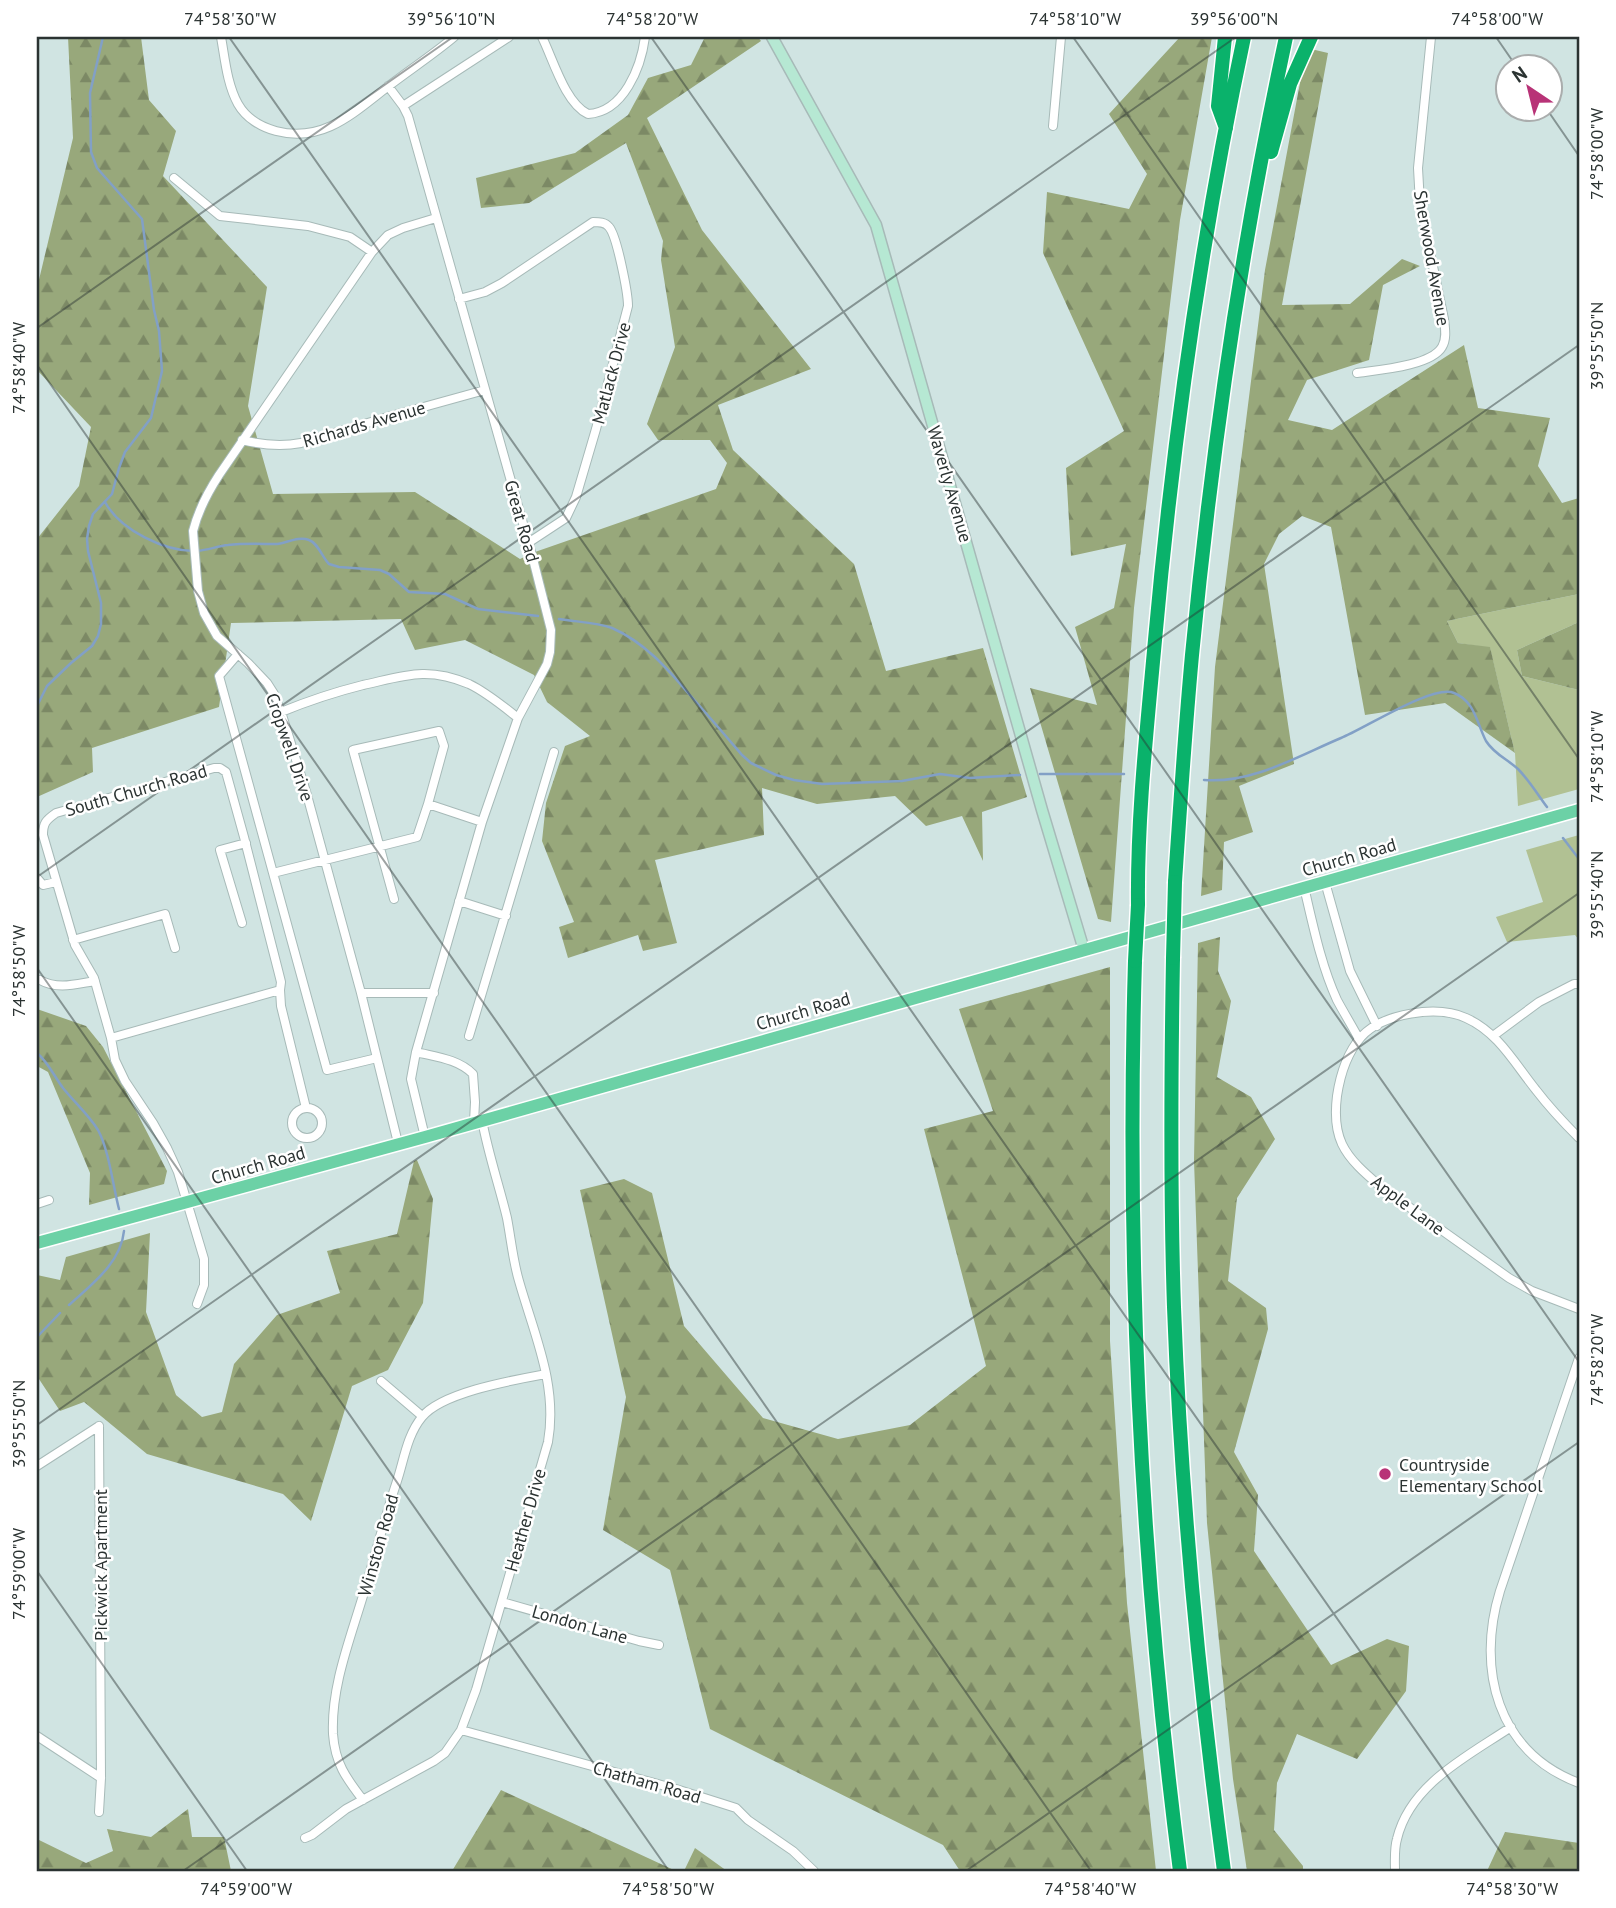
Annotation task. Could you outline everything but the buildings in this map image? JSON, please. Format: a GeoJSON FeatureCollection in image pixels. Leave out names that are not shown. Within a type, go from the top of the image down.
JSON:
{"type":"FeatureCollection","features":[{"type":"Feature","properties":{"kind":"highway"},"geometry":{"type":"LineString","coordinates":[[1225,37],[1218,106],[1226,128]]}},
{"type":"Feature","properties":{"kind":"highway"},"geometry":{"type":"LineString","coordinates":[[1180,1871],[1152,1612],[1140,1448],[1132,1203],[1131,1082],[1135,961],[1147,728],[1165,533],[1197,298],[1244,37]]}},
{"type":"Feature","properties":{"kind":"highway"},"geometry":{"type":"LineString","coordinates":[[1224,1871],[1196,1636],[1180,1420],[1172,1203],[1171,1035],[1175,882],[1191,667],[1225,373],[1248,227],[1286,37]]}},
{"type":"Feature","properties":{"kind":"highway"},"geometry":{"type":"LineString","coordinates":[[1248,227],[1290,84],[1311,37]]}},
{"type":"Feature","properties":{"kind":"main road","name":"Church Road"},"geometry":{"type":"LineString","coordinates":[[37,1244],[1579,810]]}},
{"type":"Feature","properties":{"kind":"street"},"geometry":{"type":"LineString","coordinates":[[221,37],[227,73],[240,107],[262,126],[295,135],[321,131],[344,120],[454,37]]}},
{"type":"Feature","properties":{"kind":"street"},"geometry":{"type":"LineString","coordinates":[[403,106],[509,37]]}},
{"type":"Feature","properties":{"kind":"street"},"geometry":{"type":"LineString","coordinates":[[542,37],[566,91],[576,106],[588,114],[604,110],[617,100],[633,80],[645,37]]}},
{"type":"Feature","properties":{"kind":"street","name":"Waverly Avenue"},"geometry":{"type":"LineString","coordinates":[[772,37],[876,225],[1084,950]]}},
{"type":"Feature","properties":{"kind":"street"},"geometry":{"type":"LineString","coordinates":[[1054,126],[1061,37]]}},
{"type":"Feature","properties":{"kind":"street","name":"Sherwood Avenue"},"geometry":{"type":"LineString","coordinates":[[1357,373],[1422,361],[1436,354],[1443,346],[1446,332],[1420,205],[1418,168],[1431,37]]}},
{"type":"Feature","properties":{"kind":"street","name":"Great Road"},"geometry":{"type":"LineString","coordinates":[[388,86],[408,116],[550,622],[551,652],[518,718],[482,822],[416,1052],[411,1079],[425,1136]]}},
{"type":"Feature","properties":{"kind":"street"},"geometry":{"type":"LineString","coordinates":[[174,178],[220,216],[308,226],[350,237],[372,253]]}},
{"type":"Feature","properties":{"kind":"street","name":"Cropwell Drive"},"geometry":{"type":"LineString","coordinates":[[398,1143],[361,993],[307,795],[281,712],[267,683],[217,636],[200,603],[193,531],[212,486],[372,253],[388,235],[436,218]]}},
{"type":"Feature","properties":{"kind":"street","name":"Matlack Drive"},"geometry":{"type":"LineString","coordinates":[[459,299],[485,292],[502,283],[593,222],[606,225],[613,235],[628,295],[628,306],[596,429],[576,497],[566,518],[528,543]]}},
{"type":"Feature","properties":{"kind":"street","name":"Richards Avenue"},"geometry":{"type":"LineString","coordinates":[[243,440],[264,445],[301,443],[485,390]]}},
{"type":"Feature","properties":{"kind":"street"},"geometry":{"type":"LineString","coordinates":[[238,654],[219,676],[327,1069],[377,1058]]}},
{"type":"Feature","properties":{"kind":"street"},"geometry":{"type":"LineString","coordinates":[[281,712],[355,687],[398,676],[424,674],[441,675],[469,684],[518,718]]}},
{"type":"Feature","properties":{"kind":"street"},"geometry":{"type":"LineString","coordinates":[[273,873],[379,846],[417,837],[444,746],[439,731],[353,750],[379,846],[394,899]]}},
{"type":"Feature","properties":{"kind":"street"},"geometry":{"type":"LineString","coordinates":[[470,1036],[554,752]]}},
{"type":"Feature","properties":{"kind":"street","name":"South Church Road"},"geometry":{"type":"LineString","coordinates":[[197,1304],[204,1285],[205,1265],[201,1245],[178,1172],[167,1148],[115,1060],[95,981],[73,940],[56,882],[43,835],[43,825],[47,819],[56,813],[214,768],[226,772],[281,982],[281,1006],[306,1108]]}},
{"type":"Feature","properties":{"kind":"street"},"geometry":{"type":"LineString","coordinates":[[428,804],[482,822]]}},
{"type":"Feature","properties":{"kind":"street"},"geometry":{"type":"LineString","coordinates":[[242,923],[220,850],[246,843]]}},
{"type":"Feature","properties":{"kind":"street"},"geometry":{"type":"LineString","coordinates":[[37,877],[43,885],[56,882]]}},
{"type":"Feature","properties":{"kind":"street"},"geometry":{"type":"LineString","coordinates":[[1325,882],[1350,971],[1377,1026]]}},
{"type":"Feature","properties":{"kind":"street"},"geometry":{"type":"LineString","coordinates":[[1304,887],[1331,985],[1359,1039],[1377,1026],[1405,1015],[1441,1011],[1465,1017],[1493,1035],[1545,1101],[1579,1138]]}},
{"type":"Feature","properties":{"kind":"street"},"geometry":{"type":"LineString","coordinates":[[459,901],[506,916]]}},
{"type":"Feature","properties":{"kind":"street"},"geometry":{"type":"LineString","coordinates":[[73,940],[165,914],[175,948]]}},
{"type":"Feature","properties":{"kind":"street"},"geometry":{"type":"LineString","coordinates":[[40,980],[61,986],[95,981]]}},
{"type":"Feature","properties":{"kind":"street"},"geometry":{"type":"LineString","coordinates":[[1493,1035],[1539,1002],[1579,984]]}},
{"type":"Feature","properties":{"kind":"street"},"geometry":{"type":"LineString","coordinates":[[111,1038],[279,990]]}},
{"type":"Feature","properties":{"kind":"street"},"geometry":{"type":"LineString","coordinates":[[361,993],[434,993]]}},
{"type":"Feature","properties":{"kind":"street","name":"Apple Lane"},"geometry":{"type":"LineString","coordinates":[[1359,1039],[1340,1078],[1336,1114],[1342,1144],[1362,1171],[1509,1278],[1532,1292],[1579,1309]]}},
{"type":"Feature","properties":{"kind":"street"},"geometry":{"type":"LineString","coordinates":[[416,1052],[455,1062],[472,1073],[478,1121]]}},
{"type":"Feature","properties":{"kind":"street","name":"Heather Drive"},"geometry":{"type":"LineString","coordinates":[[305,1838],[346,1809],[434,1761],[445,1753],[461,1730],[485,1663],[548,1442],[551,1402],[546,1374],[518,1278],[507,1218],[478,1121]]}},
{"type":"Feature","properties":{"kind":"street"},"geometry":{"type":"LineString","coordinates":[[37,1203],[49,1200]]}},
{"type":"Feature","properties":{"kind":"street"},"geometry":{"type":"LineString","coordinates":[[1579,1358],[1508,1564],[1493,1616],[1489,1642],[1492,1680],[1499,1704],[1511,1727],[1548,1767],[1579,1783]]}},
{"type":"Feature","properties":{"kind":"street"},"geometry":{"type":"LineString","coordinates":[[381,1381],[422,1416],[435,1405],[457,1396],[546,1374]]}},
{"type":"Feature","properties":{"kind":"street","name":"Winston Road"},"geometry":{"type":"LineString","coordinates":[[363,1801],[343,1773],[336,1755],[333,1733],[335,1699],[406,1448],[422,1416]]}},
{"type":"Feature","properties":{"kind":"street","name":"Pickwick Apartment"},"geometry":{"type":"LineString","coordinates":[[37,1466],[99,1426],[99,1812]]}},
{"type":"Feature","properties":{"kind":"street","name":"London Lane"},"geometry":{"type":"LineString","coordinates":[[502,1602],[659,1645]]}},
{"type":"Feature","properties":{"kind":"street"},"geometry":{"type":"LineString","coordinates":[[1395,1871],[1396,1841],[1416,1800],[1438,1777],[1511,1727]]}},
{"type":"Feature","properties":{"kind":"street","name":"Chatham Road"},"geometry":{"type":"LineString","coordinates":[[461,1730],[736,1808],[748,1820],[793,1851],[814,1871]]}},
{"type":"Feature","properties":{"kind":"street"},"geometry":{"type":"LineString","coordinates":[[37,1736],[101,1778]]}},
{"type":"Feature","properties":{"kind":"green space"},"geometry":{"type":"Polygon","coordinates":[[[68,37],[141,37],[149,100],[176,131],[163,176],[267,287],[248,406],[273,494],[415,492],[520,559],[716,489],[727,463],[710,440],[658,440],[647,424],[675,347],[661,260],[663,241],[626,143],[529,203],[481,208],[476,178],[575,153],[628,115],[648,78],[691,65],[705,37],[758,37],[761,41],[647,118],[702,230],[811,369],[718,405],[733,450],[854,564],[886,671],[983,648],[1027,797],[982,812],[983,861],[962,816],[926,826],[895,796],[817,804],[762,788],[764,835],[655,860],[677,943],[643,951],[638,935],[568,958],[559,927],[574,922],[542,841],[546,803],[565,746],[590,736],[547,702],[534,675],[465,640],[415,650],[401,619],[231,623],[219,707],[92,748],[93,772],[37,797],[37,539],[79,486],[91,427],[37,370],[37,288],[73,138],[68,37]]]}},
{"type":"Feature","properties":{"kind":"green space"},"geometry":{"type":"Polygon","coordinates":[[[1180,37],[1212,37],[1180,220],[1134,608],[1111,922],[1098,919],[1030,688],[1097,705],[1075,627],[1114,608],[1126,544],[1071,556],[1066,468],[1124,431],[1043,253],[1047,192],[1129,209],[1147,174],[1109,114],[1180,37]]]}},
{"type":"Feature","properties":{"kind":"green space"},"geometry":{"type":"Polygon","coordinates":[[[1311,49],[1328,53],[1282,305],[1350,304],[1402,259],[1420,266],[1383,285],[1369,360],[1307,380],[1288,420],[1332,430],[1464,345],[1478,408],[1550,418],[1538,466],[1562,503],[1579,498],[1579,594],[1447,621],[1458,643],[1490,647],[1515,753],[1445,703],[1365,715],[1331,527],[1302,516],[1279,534],[1264,564],[1294,764],[1239,786],[1253,832],[1224,842],[1222,890],[1201,896],[1215,667],[1265,270],[1302,72],[1311,49]]]}},
{"type":"Feature","properties":{"kind":"green space"},"geometry":{"type":"Polygon","coordinates":[[[1579,594],[1579,622],[1517,650],[1522,676],[1579,690],[1579,789],[1518,806],[1515,753],[1490,648],[1458,643],[1447,621],[1579,594]]]}},
{"type":"Feature","properties":{"kind":"green space"},"geometry":{"type":"Polygon","coordinates":[[[1579,622],[1579,690],[1522,676],[1517,650],[1579,622]]]}},
{"type":"Feature","properties":{"kind":"green space"},"geometry":{"type":"Polygon","coordinates":[[[1579,835],[1579,940],[1575,935],[1507,942],[1496,917],[1543,902],[1526,850],[1579,835]]]}},
{"type":"Feature","properties":{"kind":"green space"},"geometry":{"type":"Polygon","coordinates":[[[1220,937],[1218,971],[1231,1001],[1217,1077],[1251,1097],[1275,1139],[1237,1198],[1228,1281],[1266,1308],[1268,1329],[1234,1452],[1258,1495],[1254,1551],[1331,1665],[1387,1639],[1409,1646],[1406,1691],[1357,1759],[1297,1734],[1277,1783],[1274,1830],[1303,1866],[1303,1871],[1247,1871],[1233,1779],[1207,1523],[1194,1161],[1198,943],[1220,937]]]}},
{"type":"Feature","properties":{"kind":"green space"},"geometry":{"type":"Polygon","coordinates":[[[1110,967],[1110,1341],[1127,1603],[1156,1871],[960,1871],[943,1845],[710,1729],[670,1570],[603,1530],[626,1397],[580,1190],[624,1179],[652,1193],[684,1326],[763,1418],[838,1439],[910,1425],[986,1366],[924,1129],[993,1111],[959,1009],[1110,967]]]}},
{"type":"Feature","properties":{"kind":"green space"},"geometry":{"type":"Polygon","coordinates":[[[37,1009],[86,1026],[103,1047],[167,1171],[164,1184],[89,1205],[90,1173],[48,1072],[37,1066],[37,1009]]]}},
{"type":"Feature","properties":{"kind":"green space"},"geometry":{"type":"Polygon","coordinates":[[[417,1160],[433,1199],[423,1303],[388,1370],[352,1386],[311,1521],[283,1494],[147,1454],[84,1402],[60,1411],[37,1376],[37,1275],[60,1280],[66,1257],[150,1233],[146,1312],[176,1395],[202,1417],[222,1412],[234,1364],[277,1315],[340,1293],[327,1251],[397,1234],[414,1161],[417,1160]]]}},
{"type":"Feature","properties":{"kind":"green space"},"geometry":{"type":"Polygon","coordinates":[[[501,1790],[676,1871],[452,1871],[501,1790]]]}},
{"type":"Feature","properties":{"kind":"green space"},"geometry":{"type":"Polygon","coordinates":[[[188,1809],[192,1837],[224,1837],[231,1871],[37,1871],[37,1839],[86,1863],[113,1851],[107,1829],[151,1837],[188,1809]]]}},
{"type":"Feature","properties":{"kind":"green space"},"geometry":{"type":"Polygon","coordinates":[[[1505,1832],[1579,1843],[1579,1871],[1487,1871],[1505,1832]]]}},
{"type":"Feature","properties":{"kind":"green space"},"geometry":{"type":"Polygon","coordinates":[[[695,1848],[727,1871],[684,1871],[695,1848]]]}},
{"type":"Feature","properties":{"kind":"waterway"},"geometry":{"type":"LineString","coordinates":[[37,706],[47,686],[92,646],[98,636],[101,603],[88,551],[89,526],[93,514],[112,494],[125,452],[151,418],[162,371],[159,331],[142,219],[97,168],[91,152],[90,93],[103,37]]}},
{"type":"Feature","properties":{"kind":"waterway"},"geometry":{"type":"LineString","coordinates":[[105,502],[121,522],[132,530],[171,548],[197,551],[228,545],[277,544],[305,539],[315,544],[329,564],[380,570],[389,574],[409,592],[445,594],[478,609],[538,616]]}},
{"type":"Feature","properties":{"kind":"waterway"},"geometry":{"type":"LineString","coordinates":[[559,619],[606,626],[634,641],[654,656],[742,755],[751,763],[776,775],[822,784],[902,781],[940,774],[970,778],[1020,775]]}},
{"type":"Feature","properties":{"kind":"waterway"},"geometry":{"type":"LineString","coordinates":[[1204,780],[1240,778],[1274,767],[1352,733],[1415,701],[1444,692],[1454,693],[1467,701],[1489,746],[1518,769],[1547,807]]}},
{"type":"Feature","properties":{"kind":"waterway"},"geometry":{"type":"LineString","coordinates":[[1040,774],[1124,774]]}},
{"type":"Feature","properties":{"kind":"waterway"},"geometry":{"type":"LineString","coordinates":[[1563,838],[1579,859]]}},
{"type":"Feature","properties":{"kind":"waterway"},"geometry":{"type":"LineString","coordinates":[[37,1053],[98,1130],[108,1158],[119,1209]]}},
{"type":"Feature","properties":{"kind":"waterway"},"geometry":{"type":"LineString","coordinates":[[69,1305],[111,1263],[122,1243],[124,1231]]}},
{"type":"Feature","properties":{"kind":"waterway"},"geometry":{"type":"LineString","coordinates":[[37,1337],[60,1313]]}},
{"type":"Feature","properties":{"kind":"place","name":"Countryside Elementary School"},"geometry":{"type":"Point","coordinates":[1385,1474]}}]}
